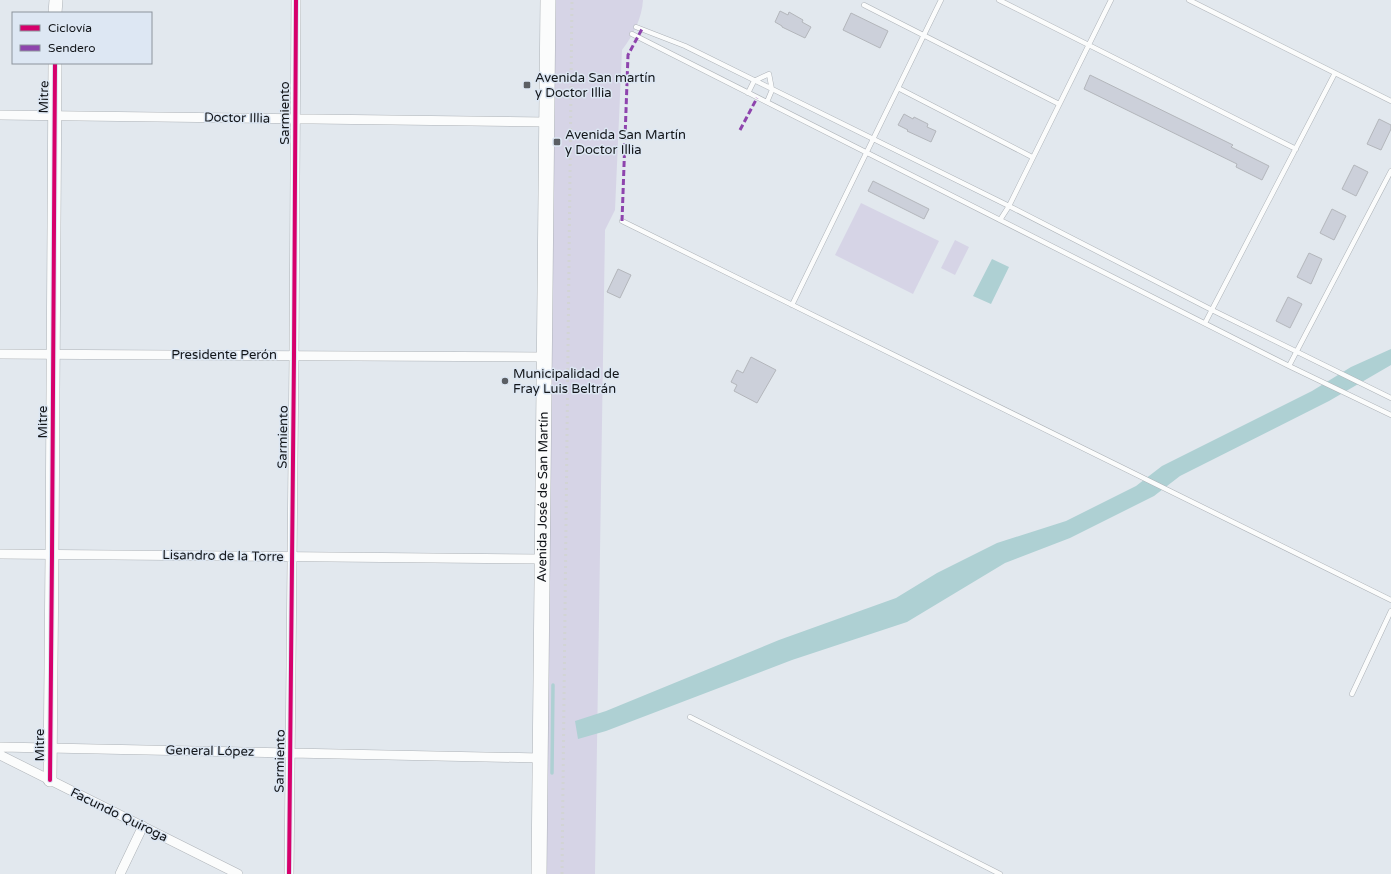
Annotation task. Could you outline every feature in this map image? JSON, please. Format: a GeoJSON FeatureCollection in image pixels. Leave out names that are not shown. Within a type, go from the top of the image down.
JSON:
{"type":"FeatureCollection","features":[{"type":"Feature","properties":{"kind":"main road","name":"Avenida José de San Martín"},"geometry":{"type":"LineString","coordinates":[[539,874],[548,0]]}},
{"type":"Feature","properties":{"kind":"street"},"geometry":{"type":"LineString","coordinates":[[55,12],[56,0]]}},
{"type":"Feature","properties":{"kind":"street","name":"Sarmiento"},"geometry":{"type":"LineString","coordinates":[[289,874],[296,0]]}},
{"type":"Feature","properties":{"kind":"street","name":"Mitre"},"geometry":{"type":"LineString","coordinates":[[50,780],[49,748],[52,555],[55,64]]}},
{"type":"Feature","properties":{"kind":"street","name":"Doctor Illia"},"geometry":{"type":"LineString","coordinates":[[0,115],[546,122]]}},
{"type":"Feature","properties":{"kind":"street","name":"Presidente Perón"},"geometry":{"type":"LineString","coordinates":[[0,354],[544,357]]}},
{"type":"Feature","properties":{"kind":"street","name":"Lisandro de la Torre"},"geometry":{"type":"LineString","coordinates":[[0,554],[543,559]]}},
{"type":"Feature","properties":{"kind":"street","name":"General López"},"geometry":{"type":"LineString","coordinates":[[0,747],[540,758]]}},
{"type":"Feature","properties":{"kind":"street","name":"Facundo Quiroga"},"geometry":{"type":"LineString","coordinates":[[0,755],[238,874]]}},
{"type":"Feature","properties":{"kind":"street"},"geometry":{"type":"LineString","coordinates":[[120,874],[143,826]]}},
{"type":"Feature","properties":{"kind":"lane"},"geometry":{"type":"LineString","coordinates":[[792,305],[941,0]]}},
{"type":"Feature","properties":{"kind":"lane"},"geometry":{"type":"LineString","coordinates":[[999,0],[1296,149]]}},
{"type":"Feature","properties":{"kind":"lane"},"geometry":{"type":"LineString","coordinates":[[1000,220],[1009,206],[1058,104],[1111,0]]}},
{"type":"Feature","properties":{"kind":"lane"},"geometry":{"type":"LineString","coordinates":[[1189,0],[1391,101]]}},
{"type":"Feature","properties":{"kind":"lane"},"geometry":{"type":"LineString","coordinates":[[864,5],[1058,104]]}},
{"type":"Feature","properties":{"kind":"lane"},"geometry":{"type":"LineString","coordinates":[[636,27],[686,46],[772,90],[1009,206],[1296,352],[1391,398]]}},
{"type":"Feature","properties":{"kind":"lane"},"geometry":{"type":"LineString","coordinates":[[632,34],[1289,366],[1391,415]]}},
{"type":"Feature","properties":{"kind":"lane"},"geometry":{"type":"LineString","coordinates":[[1205,323],[1335,73]]}},
{"type":"Feature","properties":{"kind":"lane"},"geometry":{"type":"LineString","coordinates":[[748,93],[754,81],[769,74],[772,90],[767,102]]}},
{"type":"Feature","properties":{"kind":"lane"},"geometry":{"type":"LineString","coordinates":[[898,88],[1032,158]]}},
{"type":"Feature","properties":{"kind":"lane"},"geometry":{"type":"LineString","coordinates":[[1289,366],[1391,170]]}},
{"type":"Feature","properties":{"kind":"lane"},"geometry":{"type":"LineString","coordinates":[[622,221],[1391,600]]}},
{"type":"Feature","properties":{"kind":"lane"},"geometry":{"type":"LineString","coordinates":[[1352,694],[1391,611]]}},
{"type":"Feature","properties":{"kind":"lane"},"geometry":{"type":"LineString","coordinates":[[690,717],[1000,874]]}},
{"type":"Feature","properties":{"kind":"shaded area"},"geometry":{"type":"Polygon","coordinates":[[[548,0],[643,0],[641,13],[636,26],[630,39],[622,50],[615,210],[605,230],[595,874],[539,874],[548,0]]]}},
{"type":"Feature","properties":{"kind":"shaded area"},"geometry":{"type":"Polygon","coordinates":[[[861,203],[939,241],[913,294],[835,255],[861,203]]]}},
{"type":"Feature","properties":{"kind":"shaded area"},"geometry":{"type":"Polygon","coordinates":[[[955,240],[969,247],[955,275],[941,268],[955,240]]]}},
{"type":"Feature","properties":{"kind":"water"},"geometry":{"type":"Polygon","coordinates":[[[992,259],[1009,267],[991,304],[973,296],[992,259]]]}},
{"type":"Feature","properties":{"kind":"water"},"geometry":{"type":"Polygon","coordinates":[[[1391,349],[1391,365],[1329,401],[1180,476],[1154,496],[1070,538],[1005,563],[907,622],[792,660],[606,731],[578,739],[575,721],[606,711],[779,640],[896,598],[937,573],[997,543],[1066,521],[1136,486],[1162,466],[1312,391],[1351,367],[1391,349]]]}},
{"type":"Feature","properties":{"kind":"building"},"geometry":{"type":"Polygon","coordinates":[[[780,11],[788,15],[789,12],[803,20],[802,22],[811,27],[805,38],[775,22],[780,11]]]}},
{"type":"Feature","properties":{"kind":"building"},"geometry":{"type":"Polygon","coordinates":[[[851,13],[888,31],[880,48],[843,30],[851,13]]]}},
{"type":"Feature","properties":{"kind":"building"},"geometry":{"type":"Polygon","coordinates":[[[1090,75],[1233,145],[1231,147],[1269,166],[1262,180],[1236,167],[1237,164],[1084,89],[1090,75]]]}},
{"type":"Feature","properties":{"kind":"building"},"geometry":{"type":"Polygon","coordinates":[[[904,114],[928,124],[927,127],[936,131],[931,142],[907,131],[908,130],[898,125],[904,114]]]}},
{"type":"Feature","properties":{"kind":"building"},"geometry":{"type":"Polygon","coordinates":[[[1379,119],[1391,125],[1391,129],[1381,150],[1367,144],[1379,119]]]}},
{"type":"Feature","properties":{"kind":"building"},"geometry":{"type":"Polygon","coordinates":[[[1354,165],[1368,172],[1356,196],[1342,189],[1354,165]]]}},
{"type":"Feature","properties":{"kind":"building"},"geometry":{"type":"Polygon","coordinates":[[[873,181],[929,209],[924,219],[868,191],[873,181]]]}},
{"type":"Feature","properties":{"kind":"building"},"geometry":{"type":"Polygon","coordinates":[[[1332,209],[1346,216],[1334,240],[1320,233],[1332,209]]]}},
{"type":"Feature","properties":{"kind":"building"},"geometry":{"type":"Polygon","coordinates":[[[1309,253],[1322,259],[1311,284],[1297,277],[1309,253]]]}},
{"type":"Feature","properties":{"kind":"building"},"geometry":{"type":"Polygon","coordinates":[[[618,269],[631,275],[620,298],[607,292],[618,269]]]}},
{"type":"Feature","properties":{"kind":"building"},"geometry":{"type":"Polygon","coordinates":[[[1288,297],[1302,304],[1290,328],[1276,321],[1288,297]]]}},
{"type":"Feature","properties":{"kind":"building"},"geometry":{"type":"Polygon","coordinates":[[[751,357],[776,370],[757,403],[734,391],[737,385],[731,382],[737,370],[743,373],[751,357]]]}},
{"type":"Feature","properties":{"kind":"waterway"},"geometry":{"type":"LineString","coordinates":[[552,773],[553,685]]}},
{"type":"Feature","properties":{"kind":"railway"},"geometry":{"type":"LineString","coordinates":[[562,874],[572,0]]}},
{"type":"Feature","properties":{"kind":"marked path"},"geometry":{"type":"LineString","coordinates":[[622,221],[628,55],[642,29]]}},
{"type":"Feature","properties":{"kind":"marked path"},"geometry":{"type":"LineString","coordinates":[[740,130],[757,98]]}},
{"type":"Feature","properties":{"kind":"cycle path"},"geometry":{"type":"LineString","coordinates":[[289,874],[296,0]]}},
{"type":"Feature","properties":{"kind":"cycle path"},"geometry":{"type":"LineString","coordinates":[[50,780],[55,64]]}},
{"type":"Feature","properties":{"kind":"place","name":"Avenida San martín y Doctor Illia"},"geometry":{"type":"Point","coordinates":[527,85]}},
{"type":"Feature","properties":{"kind":"place","name":"Avenida San Martín y Doctor Illia"},"geometry":{"type":"Point","coordinates":[557,142]}},
{"type":"Feature","properties":{"kind":"place","name":"Municipalidad de Fray Luis Beltrán"},"geometry":{"type":"Point","coordinates":[505,381]}}]}
